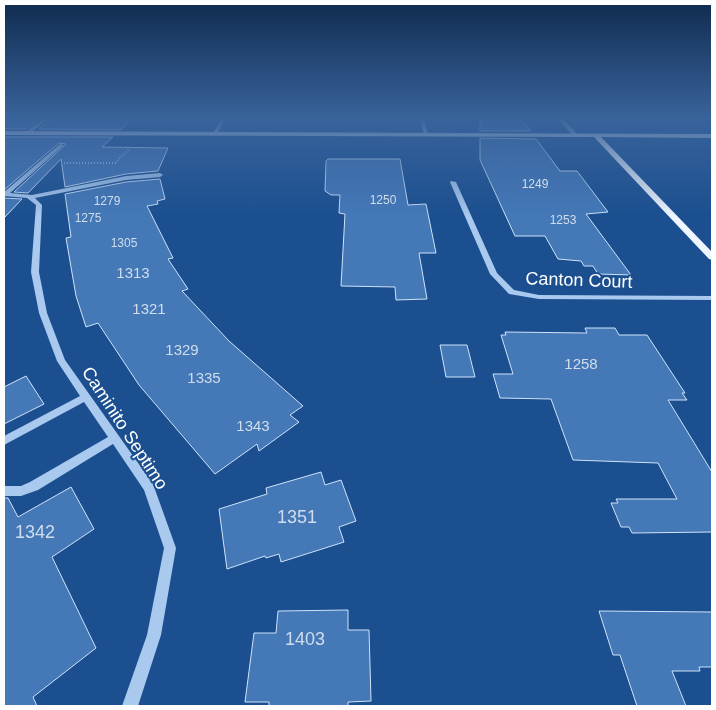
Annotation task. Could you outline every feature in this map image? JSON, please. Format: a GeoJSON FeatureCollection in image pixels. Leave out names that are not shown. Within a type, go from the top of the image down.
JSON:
{"type":"FeatureCollection","features":[{"type":"Feature","properties":{"kind":"main road"},"geometry":{"type":"LineString","coordinates":[[609,150],[712,258]]}},
{"type":"Feature","properties":{"kind":"street"},"geometry":{"type":"LineString","coordinates":[[4,194],[57,150]]}},
{"type":"Feature","properties":{"kind":"street"},"geometry":{"type":"LineString","coordinates":[[4,194],[32,197],[126,178],[160,175]]}},
{"type":"Feature","properties":{"kind":"street","name":"Canton Court"},"geometry":{"type":"LineString","coordinates":[[453,182],[494,274],[512,292],[539,297],[712,298]]}},
{"type":"Feature","properties":{"kind":"street","name":"Caminito Septimo"},"geometry":{"type":"LineString","coordinates":[[32,197],[39,205],[34,272],[43,313],[61,361],[148,488],[170,548],[154,635],[130,706]]}},
{"type":"Feature","properties":{"kind":"street"},"geometry":{"type":"LineString","coordinates":[[4,441],[86,397]]}},
{"type":"Feature","properties":{"kind":"street"},"geometry":{"type":"LineString","coordinates":[[4,491],[20,490],[34,486],[114,438]]}},
{"type":"Feature","properties":{"kind":"path"},"geometry":{"type":"LineString","coordinates":[[40,164],[116,163]]}},
{"type":"Feature","properties":{"kind":"building"},"geometry":{"type":"Polygon","coordinates":[[[4,150],[51,150],[4,190],[4,150]]]}},
{"type":"Feature","properties":{"kind":"building"},"geometry":{"type":"Polygon","coordinates":[[[59,150],[167,150],[158,171],[126,174],[65,187],[61,159],[28,193],[14,192],[59,150]]]}},
{"type":"Feature","properties":{"kind":"building"},"geometry":{"type":"Polygon","coordinates":[[[480,150],[544,150],[560,171],[577,171],[608,212],[586,214],[631,275],[598,274],[593,266],[584,266],[581,261],[558,259],[545,236],[515,236],[480,160],[480,150]]]}},
{"type":"Feature","properties":{"kind":"building"},"geometry":{"type":"Polygon","coordinates":[[[328,159],[400,159],[408,205],[426,204],[436,253],[419,253],[427,299],[396,300],[395,287],[341,286],[345,214],[339,213],[340,195],[331,195],[325,191],[326,161],[328,159]]]}},
{"type":"Feature","properties":{"kind":"building"},"geometry":{"type":"Polygon","coordinates":[[[160,179],[165,199],[157,201],[158,204],[147,206],[173,258],[168,259],[188,289],[182,291],[229,341],[303,406],[290,415],[299,422],[259,451],[257,444],[215,474],[139,385],[98,323],[86,327],[76,296],[66,238],[71,237],[65,194],[126,182],[160,179]]]}},
{"type":"Feature","properties":{"kind":"building"},"geometry":{"type":"Polygon","coordinates":[[[4,198],[22,199],[4,218],[4,198]]]}},
{"type":"Feature","properties":{"kind":"building"},"geometry":{"type":"Polygon","coordinates":[[[585,328],[615,328],[619,335],[647,335],[685,393],[682,393],[687,400],[668,400],[712,472],[712,532],[632,533],[629,527],[621,527],[611,503],[618,503],[616,499],[677,499],[658,463],[573,460],[551,399],[500,398],[493,374],[513,374],[501,335],[506,335],[505,332],[587,333],[585,328]]]}},
{"type":"Feature","properties":{"kind":"building"},"geometry":{"type":"Polygon","coordinates":[[[440,345],[467,345],[475,377],[446,377],[440,345]]]}},
{"type":"Feature","properties":{"kind":"building"},"geometry":{"type":"Polygon","coordinates":[[[26,376],[44,404],[4,424],[4,387],[26,376]]]}},
{"type":"Feature","properties":{"kind":"building"},"geometry":{"type":"Polygon","coordinates":[[[321,472],[325,485],[341,480],[356,521],[339,527],[344,542],[281,562],[279,554],[266,558],[265,556],[227,569],[219,509],[267,494],[266,488],[321,472]]]}},
{"type":"Feature","properties":{"kind":"building"},"geometry":{"type":"Polygon","coordinates":[[[71,487],[94,529],[52,557],[96,648],[33,697],[37,706],[4,706],[4,498],[8,498],[18,517],[71,487]]]}},
{"type":"Feature","properties":{"kind":"building"},"geometry":{"type":"Polygon","coordinates":[[[348,610],[348,630],[369,630],[371,701],[348,702],[348,706],[269,706],[269,702],[245,702],[254,633],[276,633],[278,611],[348,610]]]}},
{"type":"Feature","properties":{"kind":"building"},"geometry":{"type":"Polygon","coordinates":[[[599,611],[712,612],[712,667],[699,667],[700,671],[672,671],[686,706],[637,706],[620,655],[613,655],[599,611]]]}}]}
